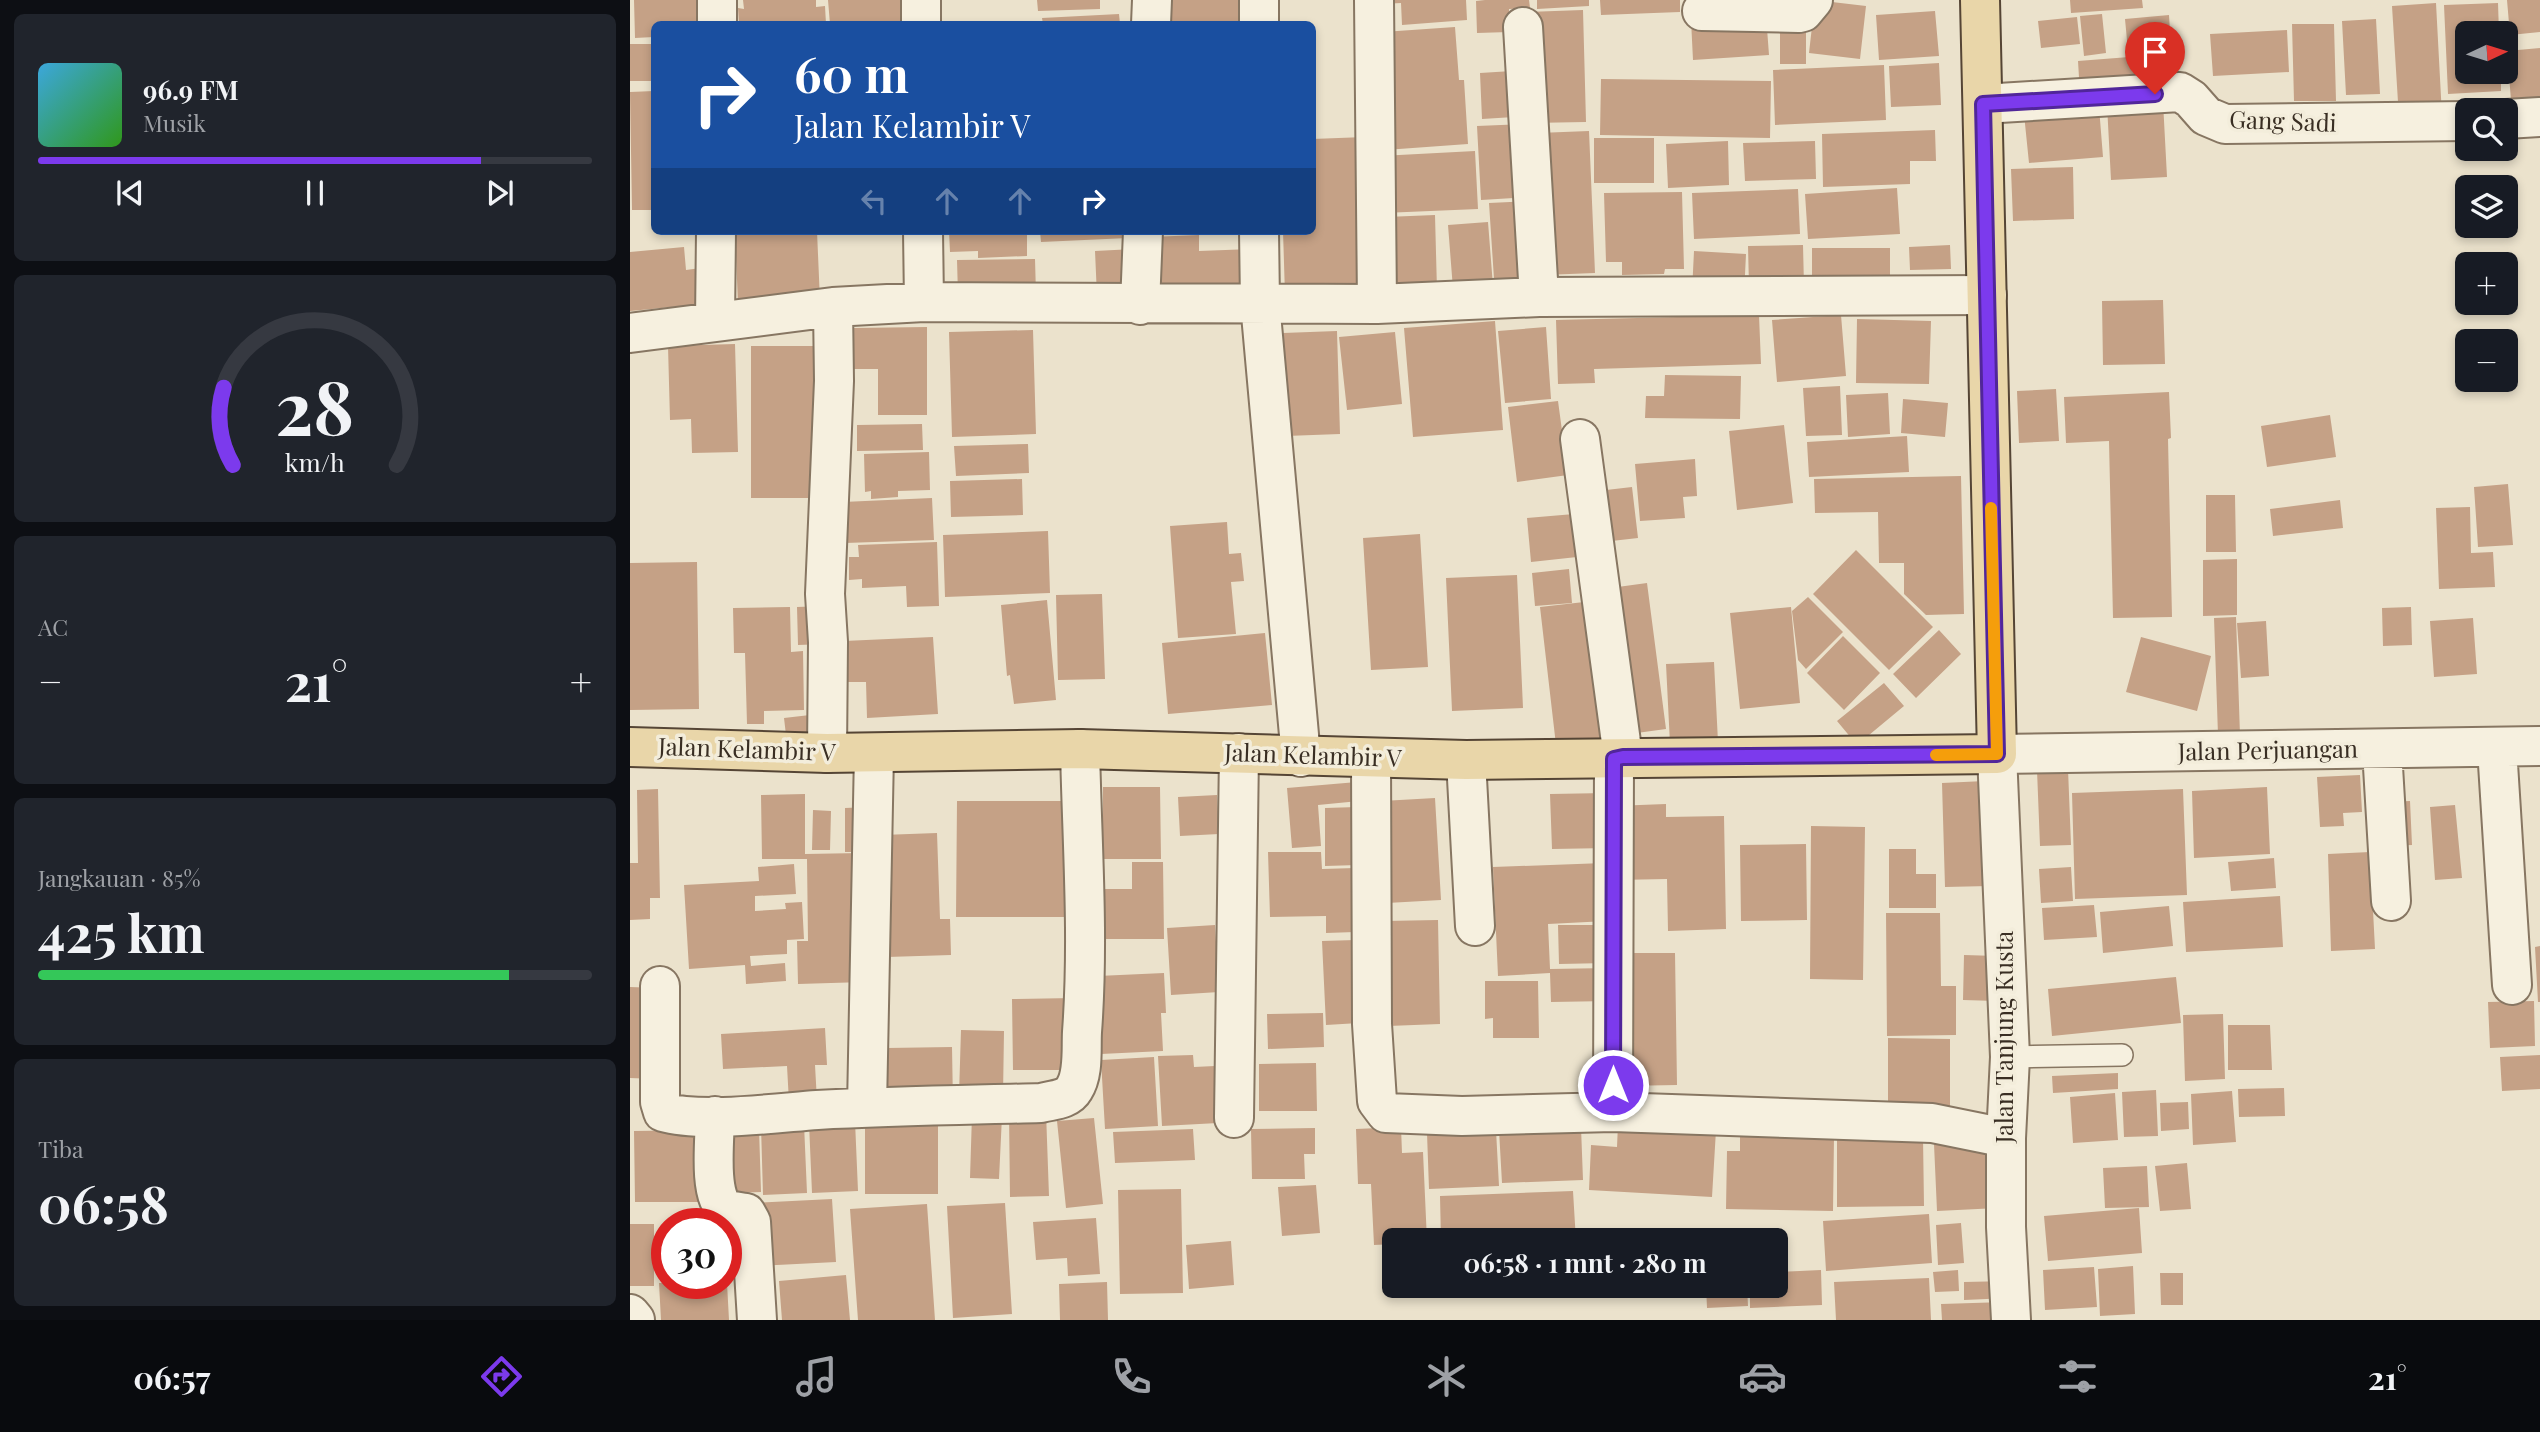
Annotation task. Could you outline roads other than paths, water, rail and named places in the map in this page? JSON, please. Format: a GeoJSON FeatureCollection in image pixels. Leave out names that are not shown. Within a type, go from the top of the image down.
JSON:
{"type":"FeatureCollection","features":[{"type":"Feature","properties":{"kind":"main road"},"geometry":{"type":"LineString","coordinates":[[1980,0],[1997,754]]}},
{"type":"Feature","properties":{"kind":"main road","name":"Jalan Kelambir V"},"geometry":{"type":"LineString","coordinates":[[630,747],[827,753],[1080,749],[1466,760],[1997,754]]}},
{"type":"Feature","properties":{"kind":"street"},"geometry":{"type":"LineString","coordinates":[[717,0],[717,21]]}},
{"type":"Feature","properties":{"kind":"street"},"geometry":{"type":"LineString","coordinates":[[921,0],[921,21]]}},
{"type":"Feature","properties":{"kind":"street"},"geometry":{"type":"LineString","coordinates":[[1151,21],[1152,0]]}},
{"type":"Feature","properties":{"kind":"street"},"geometry":{"type":"LineString","coordinates":[[1259,0],[1259,21]]}},
{"type":"Feature","properties":{"kind":"street"},"geometry":{"type":"LineString","coordinates":[[1374,0],[1377,304]]}},
{"type":"Feature","properties":{"kind":"street"},"geometry":{"type":"LineString","coordinates":[[1702,11],[1799,13],[1813,0]]}},
{"type":"Feature","properties":{"kind":"street"},"geometry":{"type":"LineString","coordinates":[[1523,27],[1539,297]]}},
{"type":"Feature","properties":{"kind":"street","name":"Gang Sadi"},"geometry":{"type":"LineString","coordinates":[[1983,104],[2180,92],[2191,99],[2206,116],[2225,124],[2455,121]]}},
{"type":"Feature","properties":{"kind":"street"},"geometry":{"type":"LineString","coordinates":[[2518,118],[2540,117]]}},
{"type":"Feature","properties":{"kind":"street"},"geometry":{"type":"LineString","coordinates":[[715,321],[716,235]]}},
{"type":"Feature","properties":{"kind":"street"},"geometry":{"type":"LineString","coordinates":[[923,235],[924,302]]}},
{"type":"Feature","properties":{"kind":"street"},"geometry":{"type":"LineString","coordinates":[[1140,305],[1143,235]]}},
{"type":"Feature","properties":{"kind":"street"},"geometry":{"type":"LineString","coordinates":[[1259,235],[1259,303],[1301,757]]}},
{"type":"Feature","properties":{"kind":"street"},"geometry":{"type":"LineString","coordinates":[[630,333],[833,307],[924,302],[1377,304],[1539,297],[1987,295]]}},
{"type":"Feature","properties":{"kind":"street"},"geometry":{"type":"LineString","coordinates":[[827,753],[828,642],[825,594],[834,381],[833,307]]}},
{"type":"Feature","properties":{"kind":"street"},"geometry":{"type":"LineString","coordinates":[[1580,439],[1619,758],[1613,1112]]}},
{"type":"Feature","properties":{"kind":"street","name":"Jalan Perjuangan"},"geometry":{"type":"LineString","coordinates":[[1997,754],[2540,746]]}},
{"type":"Feature","properties":{"kind":"street"},"geometry":{"type":"LineString","coordinates":[[2497,748],[2512,985]]}},
{"type":"Feature","properties":{"kind":"street"},"geometry":{"type":"LineString","coordinates":[[660,986],[659,1089],[663,1112],[674,1115],[715,1116],[867,1107],[1041,1102],[1063,1098],[1072,1093],[1080,1073],[1085,970],[1080,749]]}},
{"type":"Feature","properties":{"kind":"street"},"geometry":{"type":"LineString","coordinates":[[2382,750],[2391,901]]}},
{"type":"Feature","properties":{"kind":"street"},"geometry":{"type":"LineString","coordinates":[[867,1107],[874,753]]}},
{"type":"Feature","properties":{"kind":"street"},"geometry":{"type":"LineString","coordinates":[[1234,1118],[1239,753]]}},
{"type":"Feature","properties":{"kind":"street","name":"Jalan Tanjung Kusta"},"geometry":{"type":"LineString","coordinates":[[1997,754],[2010,1057],[2006,1227],[2011,1320]]}},
{"type":"Feature","properties":{"kind":"street"},"geometry":{"type":"LineString","coordinates":[[1371,758],[1372,1024],[1377,1101],[1386,1113],[1462,1116],[1613,1112],[1932,1123],[2006,1138]]}},
{"type":"Feature","properties":{"kind":"street"},"geometry":{"type":"LineString","coordinates":[[1466,760],[1475,926]]}},
{"type":"Feature","properties":{"kind":"street"},"geometry":{"type":"LineString","coordinates":[[715,1116],[714,1190],[719,1202],[726,1209],[746,1213],[751,1222],[757,1320]]}},
{"type":"Feature","properties":{"kind":"street"},"geometry":{"type":"LineString","coordinates":[[630,1314],[635,1320]]}},
{"type":"Feature","properties":{"kind":"lane"},"geometry":{"type":"LineString","coordinates":[[2010,1057],[2122,1055]]}}]}
